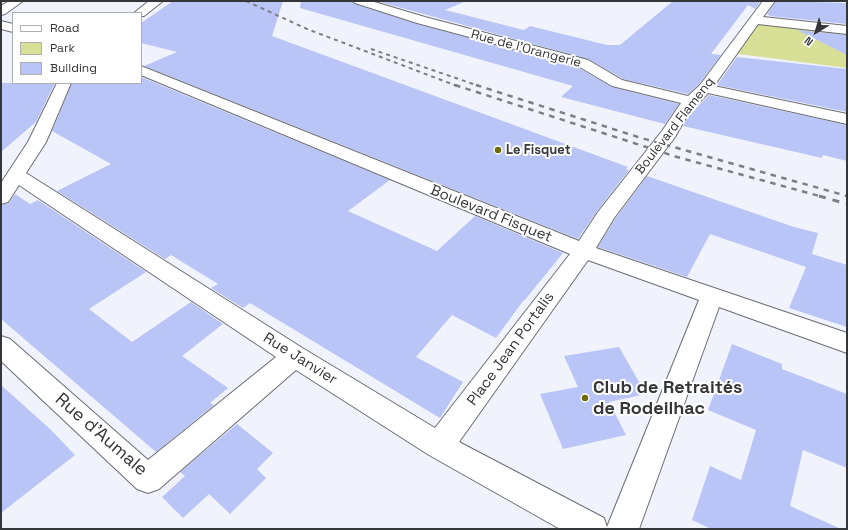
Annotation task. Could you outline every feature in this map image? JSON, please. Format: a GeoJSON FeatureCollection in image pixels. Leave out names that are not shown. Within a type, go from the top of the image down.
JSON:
{"type":"FeatureCollection","features":[{"type":"Feature","properties":{"kind":"street"},"geometry":{"type":"LineString","coordinates":[[1,11],[17,1]]}},
{"type":"Feature","properties":{"kind":"street"},"geometry":{"type":"LineString","coordinates":[[141,12],[157,1]]}},
{"type":"Feature","properties":{"kind":"street","name":"Rue de l'Orangerie"},"geometry":{"type":"LineString","coordinates":[[359,1],[420,20],[583,63],[616,83],[691,101]]}},
{"type":"Feature","properties":{"kind":"street","name":"Boulevard Flamenq"},"geometry":{"type":"LineString","coordinates":[[583,251],[605,216],[669,133],[673,124],[691,101],[705,88],[769,1]]}},
{"type":"Feature","properties":{"kind":"street"},"geometry":{"type":"LineString","coordinates":[[755,20],[847,30]]}},
{"type":"Feature","properties":{"kind":"street"},"geometry":{"type":"LineString","coordinates":[[1,25],[12,28]]}},
{"type":"Feature","properties":{"kind":"street","name":"Boulevard Fisquet"},"geometry":{"type":"LineString","coordinates":[[142,70],[583,251],[847,343]]}},
{"type":"Feature","properties":{"kind":"street"},"geometry":{"type":"LineString","coordinates":[[1,198],[36,142],[64,84]]}},
{"type":"Feature","properties":{"kind":"street"},"geometry":{"type":"LineString","coordinates":[[705,88],[847,119]]}},
{"type":"Feature","properties":{"kind":"street","name":"Rue Janvier"},"geometry":{"type":"LineString","coordinates":[[16,175],[295,356],[439,446],[592,529]]}},
{"type":"Feature","properties":{"kind":"street","name":"Place Jean Portalis"},"geometry":{"type":"LineString","coordinates":[[439,446],[583,251]]}},
{"type":"Feature","properties":{"kind":"street"},"geometry":{"type":"LineString","coordinates":[[622,529],[712,296]]}},
{"type":"Feature","properties":{"kind":"street","name":"Rue d'Aumale"},"geometry":{"type":"LineString","coordinates":[[1,346],[148,480],[295,356]]}},
{"type":"Feature","properties":{"kind":"green space"},"geometry":{"type":"Polygon","coordinates":[[[755,20],[847,30],[847,68],[731,53],[755,20]]]}},
{"type":"Feature","properties":{"kind":"building"},"geometry":{"type":"Polygon","coordinates":[[[173,1],[283,1],[272,36],[628,167],[626,169],[629,170],[597,211],[578,239],[144,66],[177,52],[142,43],[142,22],[173,1]]]}},
{"type":"Feature","properties":{"kind":"building"},"geometry":{"type":"Polygon","coordinates":[[[301,1],[352,1],[355,4],[417,24],[577,67],[612,87],[679,104],[665,124],[561,97],[573,86],[300,8],[301,1]]]}},
{"type":"Feature","properties":{"kind":"building"},"geometry":{"type":"Polygon","coordinates":[[[376,1],[466,1],[445,10],[524,30],[530,26],[607,45],[620,45],[673,1],[761,1],[755,9],[748,5],[711,54],[721,55],[699,84],[688,94],[623,79],[588,59],[376,1]]]}},
{"type":"Feature","properties":{"kind":"building"},"geometry":{"type":"Polygon","coordinates":[[[776,1],[847,3],[847,24],[770,16],[767,14],[776,1]]]}},
{"type":"Feature","properties":{"kind":"building"},"geometry":{"type":"Polygon","coordinates":[[[797,30],[847,35],[847,55],[797,30]]]}},
{"type":"Feature","properties":{"kind":"building"},"geometry":{"type":"Polygon","coordinates":[[[737,57],[847,69],[847,112],[717,85],[737,57]]]}},
{"type":"Feature","properties":{"kind":"building"},"geometry":{"type":"Polygon","coordinates":[[[142,77],[390,180],[348,211],[437,251],[475,216],[563,253],[523,301],[496,338],[452,315],[416,357],[463,382],[440,418],[250,303],[243,308],[211,288],[218,284],[171,255],[165,259],[57,191],[111,164],[52,131],[72,84],[142,84],[142,77]]]}},
{"type":"Feature","properties":{"kind":"building"},"geometry":{"type":"Polygon","coordinates":[[[1,83],[55,84],[36,122],[1,152],[1,83]]]}},
{"type":"Feature","properties":{"kind":"building"},"geometry":{"type":"Polygon","coordinates":[[[709,95],[847,125],[847,161],[823,155],[822,158],[683,126],[688,117],[709,95]]]}},
{"type":"Feature","properties":{"kind":"building"},"geometry":{"type":"Polygon","coordinates":[[[647,176],[794,227],[818,233],[812,254],[847,265],[847,327],[789,308],[806,267],[710,234],[687,277],[598,247],[615,219],[647,176]]]}},
{"type":"Feature","properties":{"kind":"building"},"geometry":{"type":"Polygon","coordinates":[[[15,194],[30,204],[38,200],[146,272],[89,309],[132,342],[191,302],[223,324],[182,356],[228,388],[210,403],[214,405],[156,452],[1,319],[1,205],[9,203],[15,194]]]}},
{"type":"Feature","properties":{"kind":"building"},"geometry":{"type":"Polygon","coordinates":[[[732,344],[782,364],[782,369],[847,394],[847,468],[803,450],[790,506],[841,529],[711,529],[692,520],[710,466],[741,480],[756,430],[708,410],[732,344]]]}},
{"type":"Feature","properties":{"kind":"building","name":"Club de Retraités de Rodeilhac"},"geometry":{"type":"Polygon","coordinates":[[[619,347],[646,394],[609,402],[626,435],[563,449],[540,394],[578,387],[564,356],[619,347]]]}},
{"type":"Feature","properties":{"kind":"building"},"geometry":{"type":"Polygon","coordinates":[[[1,385],[50,429],[75,455],[1,513],[1,385]]]}},
{"type":"Feature","properties":{"kind":"building"},"geometry":{"type":"Polygon","coordinates":[[[237,424],[273,453],[257,469],[266,478],[230,514],[209,494],[183,518],[162,497],[185,476],[180,472],[237,424]]]}},
{"type":"Feature","properties":{"kind":"railway"},"geometry":{"type":"LineString","coordinates":[[246,1],[307,29],[457,86]]}},
{"type":"Feature","properties":{"kind":"railway"},"geometry":{"type":"LineString","coordinates":[[371,49],[477,85]]}},
{"type":"Feature","properties":{"kind":"railway"},"geometry":{"type":"LineString","coordinates":[[455,85],[677,157],[823,197]]}},
{"type":"Feature","properties":{"kind":"railway"},"geometry":{"type":"LineString","coordinates":[[477,85],[638,137],[847,196]]}},
{"type":"Feature","properties":{"kind":"railway"},"geometry":{"type":"LineString","coordinates":[[819,196],[847,204]]}},
{"type":"Feature","properties":{"kind":"place","name":"Le Fisquet"},"geometry":{"type":"Point","coordinates":[498,150]}},
{"type":"Feature","properties":{"kind":"place","name":"Club de Retraités de Rodeilhac"},"geometry":{"type":"Point","coordinates":[585,398]}}]}
